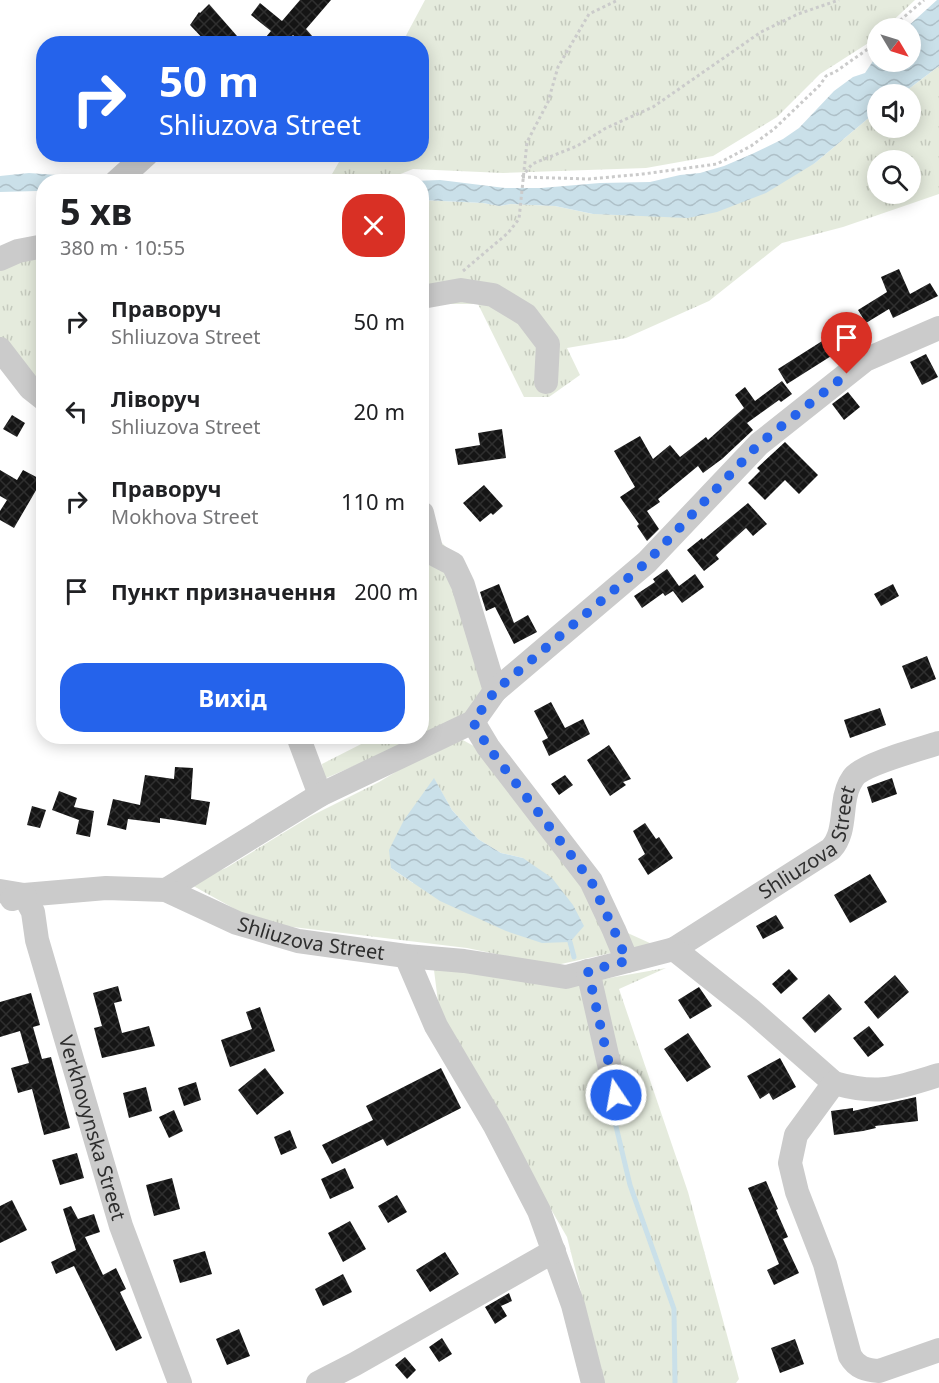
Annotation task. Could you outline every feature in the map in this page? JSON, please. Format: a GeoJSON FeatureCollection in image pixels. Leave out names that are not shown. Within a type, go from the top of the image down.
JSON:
{"type":"FeatureCollection","features":[{"type":"Feature","properties":{"kind":"street"},"geometry":{"type":"LineString","coordinates":[[125,174],[138,162]]}},
{"type":"Feature","properties":{"kind":"street"},"geometry":{"type":"LineString","coordinates":[[0,259],[18,251],[36,248]]}},
{"type":"Feature","properties":{"kind":"street"},"geometry":{"type":"LineString","coordinates":[[429,296],[461,290],[493,296],[526,315],[548,344],[546,382]]}},
{"type":"Feature","properties":{"kind":"street"},"geometry":{"type":"LineString","coordinates":[[429,743],[473,722],[495,691],[647,562],[759,444],[865,360],[939,328]]}},
{"type":"Feature","properties":{"kind":"street"},"geometry":{"type":"LineString","coordinates":[[0,349],[36,393]]}},
{"type":"Feature","properties":{"kind":"street"},"geometry":{"type":"LineString","coordinates":[[429,541],[432,553],[453,564],[463,585],[495,691]]}},
{"type":"Feature","properties":{"kind":"street"},"geometry":{"type":"LineString","coordinates":[[473,722],[488,747],[591,881],[627,961]]}},
{"type":"Feature","properties":{"kind":"street","name":"Shliuzova Street"},"geometry":{"type":"LineString","coordinates":[[0,891],[24,895],[106,888],[166,890],[237,922],[298,941],[406,956],[464,961],[566,977],[674,949],[831,849],[840,833],[845,797],[853,777],[862,770],[939,743]]}},
{"type":"Feature","properties":{"kind":"street"},"geometry":{"type":"LineString","coordinates":[[301,744],[320,795]]}},
{"type":"Feature","properties":{"kind":"street"},"geometry":{"type":"LineString","coordinates":[[166,890],[320,795],[427,744]]}},
{"type":"Feature","properties":{"kind":"street"},"geometry":{"type":"LineString","coordinates":[[0,903],[24,895]]}},
{"type":"Feature","properties":{"kind":"street","name":"Verkhovynska Street"},"geometry":{"type":"LineString","coordinates":[[24,895],[33,912],[38,940],[121,1226],[180,1383]]}},
{"type":"Feature","properties":{"kind":"street"},"geometry":{"type":"LineString","coordinates":[[674,949],[752,1011],[834,1083],[860,1090],[886,1090],[939,1075]]}},
{"type":"Feature","properties":{"kind":"street"},"geometry":{"type":"LineString","coordinates":[[406,956],[436,1026],[495,1126],[539,1211],[573,1305],[593,1383]]}},
{"type":"Feature","properties":{"kind":"street"},"geometry":{"type":"LineString","coordinates":[[588,971],[616,1095]]}},
{"type":"Feature","properties":{"kind":"street"},"geometry":{"type":"LineString","coordinates":[[834,1083],[796,1135],[790,1163],[797,1192],[825,1264],[850,1356],[859,1367],[879,1371],[939,1350]]}},
{"type":"Feature","properties":{"kind":"street"},"geometry":{"type":"LineString","coordinates":[[318,1383],[554,1251]]}},
{"type":"Feature","properties":{"kind":"path"},"geometry":{"type":"LineString","coordinates":[[461,272],[508,233],[519,219],[527,142],[548,102],[558,67],[589,14],[618,0]]}},
{"type":"Feature","properties":{"kind":"path"},"geometry":{"type":"LineString","coordinates":[[522,177],[532,164],[577,146],[606,128],[653,107],[761,32],[798,14],[838,0]]}},
{"type":"Feature","properties":{"kind":"path"},"geometry":{"type":"LineString","coordinates":[[903,18],[924,0]]}},
{"type":"Feature","properties":{"kind":"path"},"geometry":{"type":"LineString","coordinates":[[522,177],[589,178],[643,174],[717,164],[751,146],[774,129],[820,85],[826,76],[867,50]]}},
{"type":"Feature","properties":{"kind":"green space"},"geometry":{"type":"Polygon","coordinates":[[[425,0],[915,0],[896,18],[867,18],[867,44],[820,74],[777,117],[713,156],[646,168],[503,173],[413,169],[400,174],[332,174],[339,162],[429,162],[429,36],[406,36],[425,0]]]}},
{"type":"Feature","properties":{"kind":"green space"},"geometry":{"type":"Polygon","coordinates":[[[939,66],[939,194],[921,200],[921,150],[867,150],[867,204],[910,204],[843,227],[782,243],[709,301],[626,338],[567,348],[580,375],[549,397],[524,397],[478,304],[436,304],[429,307],[429,200],[499,206],[511,204],[555,206],[593,214],[655,215],[815,163],[867,119],[867,138],[921,138],[921,84],[915,84],[939,66]]]}},
{"type":"Feature","properties":{"kind":"green space"},"geometry":{"type":"Polygon","coordinates":[[[36,251],[36,380],[0,341],[0,264],[36,251]]]}},
{"type":"Feature","properties":{"kind":"green space"},"geometry":{"type":"Polygon","coordinates":[[[429,520],[432,533],[453,554],[500,670],[465,718],[429,734],[429,520]]]}},
{"type":"Feature","properties":{"kind":"green space"},"geometry":{"type":"Polygon","coordinates":[[[461,739],[481,750],[621,930],[652,944],[552,966],[467,948],[260,923],[188,883],[226,868],[311,816],[379,782],[437,747],[461,739]],[[434,779],[421,798],[391,868],[413,883],[523,858],[501,853],[478,839],[452,810],[434,779]]]}},
{"type":"Feature","properties":{"kind":"green space"},"geometry":{"type":"Polygon","coordinates":[[[361,744],[405,744],[324,779],[322,764],[361,744]]]}},
{"type":"Feature","properties":{"kind":"green space"},"geometry":{"type":"Polygon","coordinates":[[[666,968],[619,989],[688,1192],[739,1379],[736,1383],[604,1383],[567,1237],[443,1023],[434,970],[450,969],[564,986],[666,968]]]}},
{"type":"Feature","properties":{"kind":"water"},"geometry":{"type":"Polygon","coordinates":[[[939,0],[939,66],[915,84],[867,84],[867,119],[815,163],[766,193],[717,212],[688,218],[593,214],[555,206],[511,204],[499,206],[429,200],[429,180],[505,188],[541,188],[650,182],[724,166],[783,139],[799,128],[834,91],[853,77],[867,70],[867,72],[921,72],[921,18],[917,18],[939,0]]]}},
{"type":"Feature","properties":{"kind":"water"},"geometry":{"type":"Polygon","coordinates":[[[29,173],[43,174],[36,174],[36,191],[0,192],[0,176],[29,173]]]}},
{"type":"Feature","properties":{"kind":"water"},"geometry":{"type":"Polygon","coordinates":[[[434,778],[452,810],[478,839],[501,853],[523,858],[552,878],[573,905],[584,926],[570,942],[542,943],[506,931],[440,901],[391,868],[389,850],[404,820],[434,778]]]}},
{"type":"Feature","properties":{"kind":"building"},"geometry":{"type":"Polygon","coordinates":[[[300,0],[331,0],[306,29],[312,36],[267,36],[271,31],[251,15],[260,3],[282,21],[300,0]]]}},
{"type":"Feature","properties":{"kind":"building"},"geometry":{"type":"Polygon","coordinates":[[[209,4],[237,36],[200,36],[190,25],[209,4]]]}},
{"type":"Feature","properties":{"kind":"building"},"geometry":{"type":"Polygon","coordinates":[[[899,269],[910,294],[930,283],[938,296],[893,318],[889,309],[866,323],[858,310],[887,292],[881,277],[899,269]]]}},
{"type":"Feature","properties":{"kind":"building"},"geometry":{"type":"Polygon","coordinates":[[[849,324],[858,339],[787,384],[778,369],[849,324]]]}},
{"type":"Feature","properties":{"kind":"building"},"geometry":{"type":"Polygon","coordinates":[[[926,354],[938,377],[922,385],[910,362],[926,354]]]}},
{"type":"Feature","properties":{"kind":"building"},"geometry":{"type":"Polygon","coordinates":[[[782,381],[792,394],[781,402],[779,400],[747,423],[753,430],[722,459],[703,473],[698,466],[658,499],[660,502],[647,511],[659,529],[647,541],[637,526],[639,524],[620,497],[635,487],[614,451],[640,436],[653,459],[670,445],[680,457],[706,437],[708,440],[744,408],[735,395],[745,387],[755,401],[782,381]]]}},
{"type":"Feature","properties":{"kind":"building"},"geometry":{"type":"Polygon","coordinates":[[[848,392],[860,407],[844,420],[832,404],[848,392]]]}},
{"type":"Feature","properties":{"kind":"building"},"geometry":{"type":"Polygon","coordinates":[[[12,415],[25,423],[17,437],[3,429],[12,415]]]}},
{"type":"Feature","properties":{"kind":"building"},"geometry":{"type":"Polygon","coordinates":[[[502,429],[506,458],[458,465],[455,449],[480,445],[478,433],[502,429]]]}},
{"type":"Feature","properties":{"kind":"building"},"geometry":{"type":"Polygon","coordinates":[[[785,442],[818,475],[799,494],[785,480],[765,500],[748,483],[760,471],[757,468],[785,442]]]}},
{"type":"Feature","properties":{"kind":"building"},"geometry":{"type":"Polygon","coordinates":[[[0,470],[17,480],[23,470],[36,477],[36,490],[14,528],[0,520],[0,511],[7,500],[0,496],[0,470]]]}},
{"type":"Feature","properties":{"kind":"building"},"geometry":{"type":"Polygon","coordinates":[[[484,485],[503,506],[480,522],[463,503],[484,485]]]}},
{"type":"Feature","properties":{"kind":"building"},"geometry":{"type":"Polygon","coordinates":[[[748,503],[767,524],[753,536],[746,528],[716,555],[719,559],[704,571],[687,550],[702,538],[703,540],[748,503]]]}},
{"type":"Feature","properties":{"kind":"building"},"geometry":{"type":"Polygon","coordinates":[[[667,569],[679,586],[695,574],[704,587],[682,603],[673,591],[665,596],[663,593],[642,608],[634,596],[655,582],[653,579],[667,569]]]}},
{"type":"Feature","properties":{"kind":"building"},"geometry":{"type":"Polygon","coordinates":[[[499,584],[514,623],[528,615],[537,632],[514,644],[495,607],[486,611],[480,592],[499,584]]]}},
{"type":"Feature","properties":{"kind":"building"},"geometry":{"type":"Polygon","coordinates":[[[893,584],[899,596],[881,606],[874,594],[893,584]]]}},
{"type":"Feature","properties":{"kind":"building"},"geometry":{"type":"Polygon","coordinates":[[[927,656],[936,679],[911,689],[902,666],[927,656]]]}},
{"type":"Feature","properties":{"kind":"building"},"geometry":{"type":"Polygon","coordinates":[[[551,702],[565,728],[583,719],[590,734],[549,756],[542,741],[548,738],[534,711],[551,702]]]}},
{"type":"Feature","properties":{"kind":"building"},"geometry":{"type":"Polygon","coordinates":[[[880,708],[886,725],[850,738],[844,720],[880,708]]]}},
{"type":"Feature","properties":{"kind":"building"},"geometry":{"type":"Polygon","coordinates":[[[609,745],[631,779],[623,782],[626,785],[610,796],[587,760],[609,745]]]}},
{"type":"Feature","properties":{"kind":"building"},"geometry":{"type":"Polygon","coordinates":[[[175,767],[193,768],[191,799],[210,802],[206,825],[160,818],[160,823],[128,819],[126,830],[107,825],[113,799],[140,805],[145,775],[174,779],[175,767]]]}},
{"type":"Feature","properties":{"kind":"building"},"geometry":{"type":"Polygon","coordinates":[[[565,775],[573,785],[559,795],[551,784],[565,775]]]}},
{"type":"Feature","properties":{"kind":"building"},"geometry":{"type":"Polygon","coordinates":[[[892,778],[897,794],[872,803],[867,787],[892,778]]]}},
{"type":"Feature","properties":{"kind":"building"},"geometry":{"type":"Polygon","coordinates":[[[59,791],[77,798],[74,807],[94,811],[90,837],[76,834],[79,820],[52,810],[59,791]]]}},
{"type":"Feature","properties":{"kind":"building"},"geometry":{"type":"Polygon","coordinates":[[[32,806],[46,810],[40,828],[27,825],[32,806]]]}},
{"type":"Feature","properties":{"kind":"building"},"geometry":{"type":"Polygon","coordinates":[[[645,823],[656,839],[659,837],[673,858],[648,875],[638,859],[645,854],[633,831],[645,823]]]}},
{"type":"Feature","properties":{"kind":"building"},"geometry":{"type":"Polygon","coordinates":[[[870,874],[887,902],[850,923],[834,895],[870,874]]]}},
{"type":"Feature","properties":{"kind":"building"},"geometry":{"type":"Polygon","coordinates":[[[776,915],[784,928],[763,939],[756,926],[776,915]]]}},
{"type":"Feature","properties":{"kind":"building"},"geometry":{"type":"Polygon","coordinates":[[[789,969],[798,979],[781,994],[772,984],[789,969]]]}},
{"type":"Feature","properties":{"kind":"building"},"geometry":{"type":"Polygon","coordinates":[[[895,975],[909,992],[878,1019],[864,1002],[895,975]]]}},
{"type":"Feature","properties":{"kind":"building"},"geometry":{"type":"Polygon","coordinates":[[[118,986],[122,1001],[114,1003],[122,1033],[149,1026],[155,1046],[102,1058],[94,1028],[102,1026],[93,993],[118,986]]]}},
{"type":"Feature","properties":{"kind":"building"},"geometry":{"type":"Polygon","coordinates":[[[699,987],[712,1006],[690,1019],[678,1000],[699,987]]]}},
{"type":"Feature","properties":{"kind":"building"},"geometry":{"type":"Polygon","coordinates":[[[31,993],[40,1025],[33,1027],[42,1059],[51,1057],[70,1128],[44,1135],[32,1089],[18,1093],[11,1068],[29,1063],[20,1031],[0,1037],[0,1002],[31,993]]]}},
{"type":"Feature","properties":{"kind":"building"},"geometry":{"type":"Polygon","coordinates":[[[829,994],[842,1009],[815,1033],[802,1018],[829,994]]]}},
{"type":"Feature","properties":{"kind":"building"},"geometry":{"type":"Polygon","coordinates":[[[260,1007],[275,1051],[230,1067],[221,1040],[252,1029],[246,1012],[260,1007]]]}},
{"type":"Feature","properties":{"kind":"building"},"geometry":{"type":"Polygon","coordinates":[[[869,1026],[884,1045],[868,1057],[853,1038],[869,1026]]]}},
{"type":"Feature","properties":{"kind":"building"},"geometry":{"type":"Polygon","coordinates":[[[688,1033],[711,1067],[687,1082],[664,1049],[688,1033]]]}},
{"type":"Feature","properties":{"kind":"building"},"geometry":{"type":"Polygon","coordinates":[[[780,1058],[796,1087],[773,1100],[769,1093],[760,1099],[747,1076],[780,1058]]]}},
{"type":"Feature","properties":{"kind":"building"},"geometry":{"type":"Polygon","coordinates":[[[265,1068],[284,1093],[257,1115],[238,1090],[265,1068]]]}},
{"type":"Feature","properties":{"kind":"building"},"geometry":{"type":"Polygon","coordinates":[[[441,1068],[461,1108],[387,1146],[383,1139],[332,1164],[322,1145],[373,1120],[366,1106],[441,1068]]]}},
{"type":"Feature","properties":{"kind":"building"},"geometry":{"type":"Polygon","coordinates":[[[196,1082],[201,1100],[184,1106],[178,1088],[196,1082]]]}},
{"type":"Feature","properties":{"kind":"building"},"geometry":{"type":"Polygon","coordinates":[[[146,1087],[152,1111],[129,1118],[123,1093],[146,1087]]]}},
{"type":"Feature","properties":{"kind":"building"},"geometry":{"type":"Polygon","coordinates":[[[916,1097],[918,1121],[875,1126],[876,1128],[863,1131],[834,1135],[831,1111],[853,1108],[853,1111],[916,1097]]]}},
{"type":"Feature","properties":{"kind":"building"},"geometry":{"type":"Polygon","coordinates":[[[174,1110],[183,1131],[169,1138],[159,1117],[174,1110]]]}},
{"type":"Feature","properties":{"kind":"building"},"geometry":{"type":"Polygon","coordinates":[[[290,1130],[297,1148],[281,1155],[274,1137],[290,1130]]]}},
{"type":"Feature","properties":{"kind":"building"},"geometry":{"type":"Polygon","coordinates":[[[77,1153],[84,1178],[60,1185],[52,1160],[77,1153]]]}},
{"type":"Feature","properties":{"kind":"building"},"geometry":{"type":"Polygon","coordinates":[[[345,1168],[354,1188],[330,1199],[321,1179],[345,1168]]]}},
{"type":"Feature","properties":{"kind":"building"},"geometry":{"type":"Polygon","coordinates":[[[172,1178],[180,1209],[154,1216],[146,1185],[172,1178]]]}},
{"type":"Feature","properties":{"kind":"building"},"geometry":{"type":"Polygon","coordinates":[[[766,1181],[788,1237],[783,1239],[799,1273],[774,1285],[767,1270],[779,1264],[748,1188],[766,1181]]]}},
{"type":"Feature","properties":{"kind":"building"},"geometry":{"type":"Polygon","coordinates":[[[397,1195],[407,1212],[388,1223],[378,1206],[397,1195]]]}},
{"type":"Feature","properties":{"kind":"building"},"geometry":{"type":"Polygon","coordinates":[[[12,1200],[27,1230],[0,1243],[0,1206],[12,1200]]]}},
{"type":"Feature","properties":{"kind":"building"},"geometry":{"type":"Polygon","coordinates":[[[71,1206],[78,1219],[94,1214],[100,1232],[85,1237],[103,1275],[116,1268],[126,1289],[120,1292],[142,1338],[116,1351],[74,1266],[56,1274],[51,1262],[76,1250],[63,1209],[71,1206]]]}},
{"type":"Feature","properties":{"kind":"building"},"geometry":{"type":"Polygon","coordinates":[[[350,1221],[366,1249],[343,1262],[328,1233],[350,1221]]]}},
{"type":"Feature","properties":{"kind":"building"},"geometry":{"type":"Polygon","coordinates":[[[205,1251],[212,1274],[180,1283],[173,1260],[205,1251]]]}},
{"type":"Feature","properties":{"kind":"building"},"geometry":{"type":"Polygon","coordinates":[[[445,1252],[459,1274],[430,1292],[416,1270],[445,1252]]]}},
{"type":"Feature","properties":{"kind":"building"},"geometry":{"type":"Polygon","coordinates":[[[343,1274],[352,1292],[323,1306],[315,1289],[343,1274]]]}},
{"type":"Feature","properties":{"kind":"building"},"geometry":{"type":"Polygon","coordinates":[[[509,1293],[512,1301],[501,1306],[507,1316],[495,1324],[485,1307],[509,1293]]]}},
{"type":"Feature","properties":{"kind":"building"},"geometry":{"type":"Polygon","coordinates":[[[239,1329],[250,1356],[227,1365],[216,1339],[239,1329]]]}},
{"type":"Feature","properties":{"kind":"building"},"geometry":{"type":"Polygon","coordinates":[[[442,1338],[452,1354],[439,1362],[429,1347],[442,1338]]]}},
{"type":"Feature","properties":{"kind":"building"},"geometry":{"type":"Polygon","coordinates":[[[795,1339],[804,1364],[780,1373],[771,1348],[795,1339]]]}},
{"type":"Feature","properties":{"kind":"building"},"geometry":{"type":"Polygon","coordinates":[[[405,1357],[416,1370],[407,1379],[395,1365],[405,1357]]]}},
{"type":"Feature","properties":{"kind":"waterway"},"geometry":{"type":"LineString","coordinates":[[570,942],[574,957]]}},
{"type":"Feature","properties":{"kind":"waterway"},"geometry":{"type":"LineString","coordinates":[[610,1101],[630,1185],[674,1309],[675,1383]]}},
{"type":"Feature","properties":{"kind":"route"},"geometry":{"type":"LineString","coordinates":[[616,1095],[588,971],[627,961],[591,881],[488,747],[473,722],[495,691],[647,562],[759,444],[847,374]]}}]}
